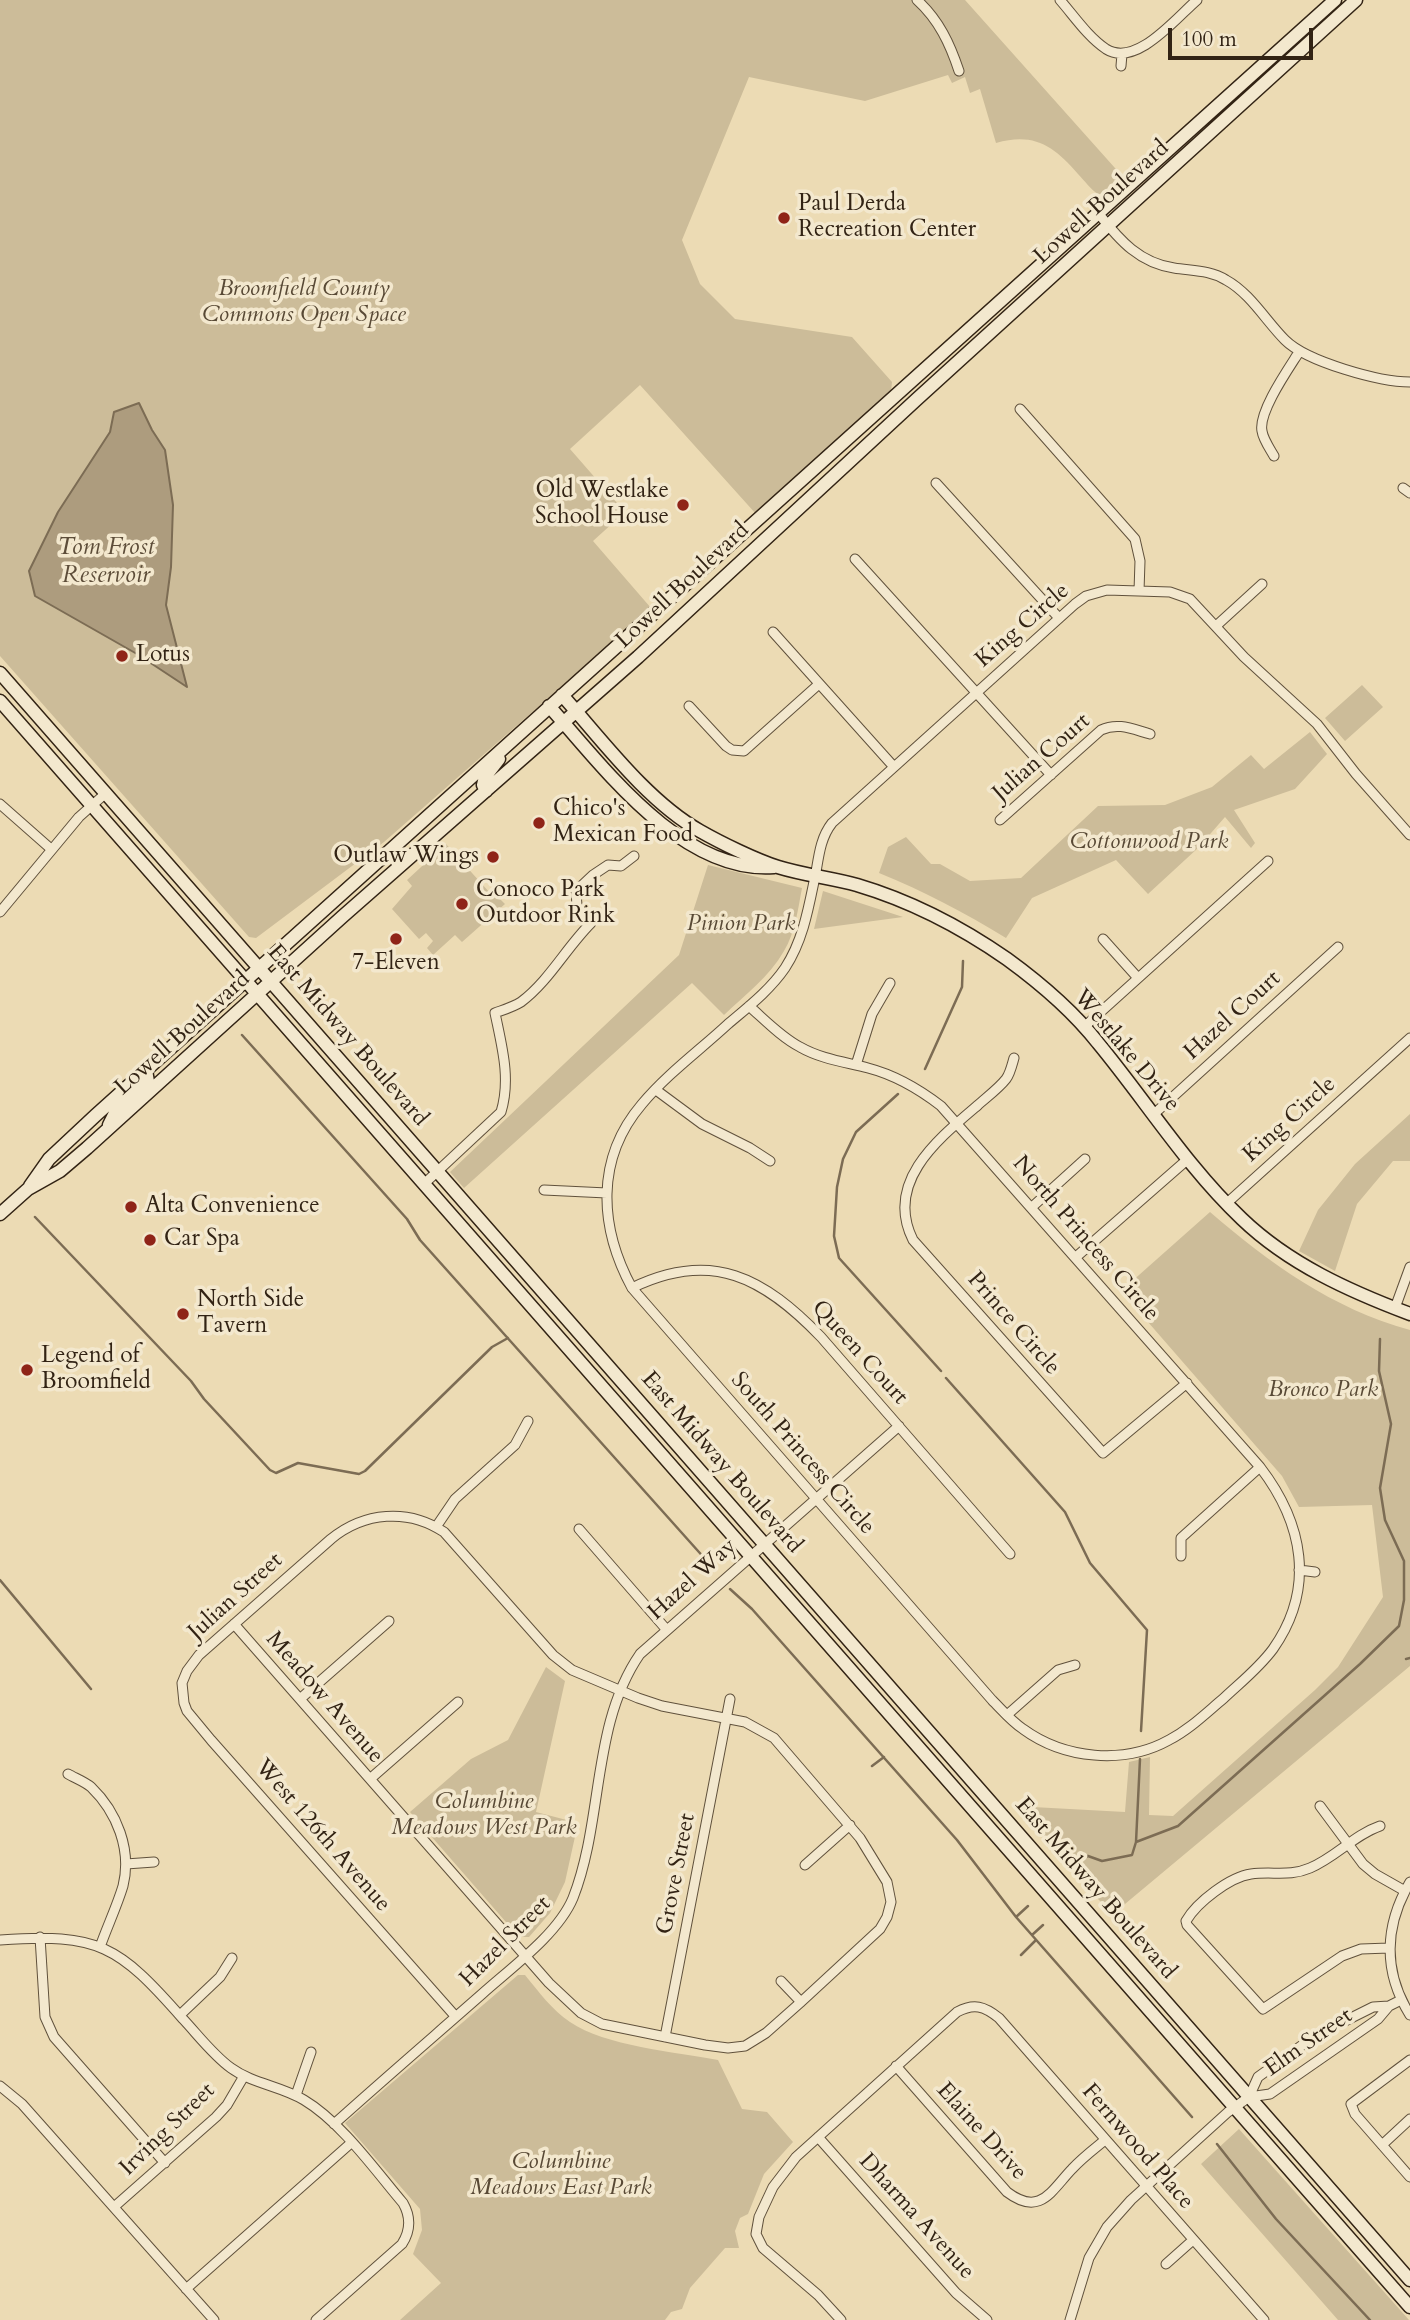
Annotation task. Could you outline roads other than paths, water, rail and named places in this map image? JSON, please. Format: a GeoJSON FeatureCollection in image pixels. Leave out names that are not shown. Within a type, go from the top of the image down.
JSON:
{"type":"FeatureCollection","features":[{"type":"Feature","properties":{"kind":"main road","name":"Lowell Boulevard"},"geometry":{"type":"LineString","coordinates":[[28,1189],[49,1159],[146,1070],[1335,0]]}},
{"type":"Feature","properties":{"kind":"main road","name":"Lowell Boulevard"},"geometry":{"type":"LineString","coordinates":[[0,1214],[28,1189],[60,1171],[105,1132],[638,657],[862,449],[1356,0]]}},
{"type":"Feature","properties":{"kind":"main road"},"geometry":{"type":"LineString","coordinates":[[862,449],[876,430],[907,401],[909,397],[905,388]]}},
{"type":"Feature","properties":{"kind":"main road","name":"East Midway Boulevard"},"geometry":{"type":"LineString","coordinates":[[0,674],[1410,2280]]}},
{"type":"Feature","properties":{"kind":"main road","name":"Westlake Drive"},"geometry":{"type":"LineString","coordinates":[[562,695],[644,785],[682,819],[720,842],[778,867],[860,886],[902,901],[974,937],[1039,984],[1084,1027],[1188,1159],[1227,1203],[1264,1238],[1290,1257],[1347,1288],[1410,1314]]}},
{"type":"Feature","properties":{"kind":"main road","name":"East Midway Boulevard"},"geometry":{"type":"LineString","coordinates":[[0,701],[1410,2307]]}},
{"type":"Feature","properties":{"kind":"main road","name":"Westlake Drive"},"geometry":{"type":"LineString","coordinates":[[549,706],[632,798],[664,827],[718,858],[753,869],[778,867]]}},
{"type":"Feature","properties":{"kind":"main road"},"geometry":{"type":"LineString","coordinates":[[486,791],[483,785],[485,777],[519,733]]}},
{"type":"Feature","properties":{"kind":"main road"},"geometry":{"type":"LineString","coordinates":[[105,1132],[117,1109],[148,1082],[146,1070]]}},
{"type":"Feature","properties":{"kind":"street"},"geometry":{"type":"LineString","coordinates":[[917,0],[944,33],[959,71]]}},
{"type":"Feature","properties":{"kind":"street"},"geometry":{"type":"LineString","coordinates":[[1060,0],[1099,43],[1114,53],[1122,54],[1131,53],[1146,45],[1197,0]]}},
{"type":"Feature","properties":{"kind":"street"},"geometry":{"type":"LineString","coordinates":[[1121,66],[1122,54]]}},
{"type":"Feature","properties":{"kind":"street"},"geometry":{"type":"LineString","coordinates":[[1099,214],[1122,242],[1151,262],[1205,272],[1225,279],[1299,352],[1373,377],[1410,382]]}},
{"type":"Feature","properties":{"kind":"street"},"geometry":{"type":"LineString","coordinates":[[1274,456],[1261,430],[1270,400],[1299,352]]}},
{"type":"Feature","properties":{"kind":"street"},"geometry":{"type":"LineString","coordinates":[[1020,409],[1135,539],[1140,561],[1139,591]]}},
{"type":"Feature","properties":{"kind":"street"},"geometry":{"type":"LineString","coordinates":[[936,483],[1059,618]]}},
{"type":"Feature","properties":{"kind":"street"},"geometry":{"type":"LineString","coordinates":[[855,559],[1051,775]]}},
{"type":"Feature","properties":{"kind":"street"},"geometry":{"type":"LineString","coordinates":[[1216,626],[1262,584]]}},
{"type":"Feature","properties":{"kind":"street","name":"King Circle"},"geometry":{"type":"LineString","coordinates":[[815,875],[826,831],[1075,604],[1095,592],[1107,590],[1139,591],[1190,599],[1244,657],[1317,724],[1356,774],[1410,835]]}},
{"type":"Feature","properties":{"kind":"street"},"geometry":{"type":"LineString","coordinates":[[773,632],[894,767]]}},
{"type":"Feature","properties":{"kind":"street"},"geometry":{"type":"LineString","coordinates":[[689,706],[726,746],[732,750],[744,751],[819,684]]}},
{"type":"Feature","properties":{"kind":"street","name":"Julian Court"},"geometry":{"type":"LineString","coordinates":[[1000,820],[1101,730],[1122,726],[1150,734]]}},
{"type":"Feature","properties":{"kind":"street"},"geometry":{"type":"LineString","coordinates":[[0,912],[51,849],[106,793]]}},
{"type":"Feature","properties":{"kind":"street"},"geometry":{"type":"LineString","coordinates":[[0,804],[51,849]]}},
{"type":"Feature","properties":{"kind":"street"},"geometry":{"type":"LineString","coordinates":[[425,1183],[501,1112],[507,1078],[495,1013],[520,1003],[591,923],[577,906],[576,891],[608,865],[621,866],[634,856]]}},
{"type":"Feature","properties":{"kind":"street"},"geometry":{"type":"LineString","coordinates":[[1084,1027],[1268,861]]}},
{"type":"Feature","properties":{"kind":"street","name":"South Princess Circle"},"geometry":{"type":"LineString","coordinates":[[815,875],[798,944],[784,970],[749,1006],[643,1103],[622,1133],[615,1149],[607,1194],[608,1224],[613,1244],[632,1287],[1007,1715],[1020,1727],[1046,1742],[1085,1754],[1126,1754],[1166,1742],[1192,1725],[1256,1669],[1272,1650],[1290,1615],[1299,1570]]}},
{"type":"Feature","properties":{"kind":"street"},"geometry":{"type":"LineString","coordinates":[[1104,939],[1138,978]]}},
{"type":"Feature","properties":{"kind":"street","name":"Hazel Court"},"geometry":{"type":"LineString","coordinates":[[1154,1114],[1338,947]]}},
{"type":"Feature","properties":{"kind":"street"},"geometry":{"type":"LineString","coordinates":[[856,1065],[872,1014],[890,983]]}},
{"type":"Feature","properties":{"kind":"street","name":"North Princess Circle"},"geometry":{"type":"LineString","coordinates":[[749,1006],[779,1033],[800,1047],[887,1074],[912,1086],[941,1106],[957,1122],[1260,1467],[1276,1488],[1287,1509],[1297,1545],[1299,1570]]}},
{"type":"Feature","properties":{"kind":"street","name":"King Circle"},"geometry":{"type":"LineString","coordinates":[[1227,1203],[1410,1038]]}},
{"type":"Feature","properties":{"kind":"street"},"geometry":{"type":"LineString","coordinates":[[957,1122],[1007,1078],[1014,1058]]}},
{"type":"Feature","properties":{"kind":"street"},"geometry":{"type":"LineString","coordinates":[[656,1090],[702,1124],[770,1161]]}},
{"type":"Feature","properties":{"kind":"street","name":"Prince Circle"},"geometry":{"type":"LineString","coordinates":[[957,1122],[928,1152],[917,1168],[905,1198],[905,1220],[922,1250],[1103,1453],[1186,1383]]}},
{"type":"Feature","properties":{"kind":"street"},"geometry":{"type":"LineString","coordinates":[[1032,1207],[1085,1159]]}},
{"type":"Feature","properties":{"kind":"street"},"geometry":{"type":"LineString","coordinates":[[1076,1256],[1188,1159]]}},
{"type":"Feature","properties":{"kind":"street"},"geometry":{"type":"LineString","coordinates":[[544,1190],[607,1194]]}},
{"type":"Feature","properties":{"kind":"street"},"geometry":{"type":"LineString","coordinates":[[1395,1308],[1410,1267]]}},
{"type":"Feature","properties":{"kind":"street","name":"Queen Court"},"geometry":{"type":"LineString","coordinates":[[632,1287],[672,1272],[710,1269],[760,1286],[800,1315],[1010,1555]]}},
{"type":"Feature","properties":{"kind":"street"},"geometry":{"type":"LineString","coordinates":[[528,1421],[514,1445],[455,1499],[436,1527],[471,1561],[563,1664],[662,1706],[745,1722],[774,1738],[850,1825],[805,1866]]}},
{"type":"Feature","properties":{"kind":"street","name":"Hazel Way"},"geometry":{"type":"LineString","coordinates":[[620,1690],[640,1654],[666,1629],[899,1426]]}},
{"type":"Feature","properties":{"kind":"street"},"geometry":{"type":"LineString","coordinates":[[1181,1556],[1181,1538],[1260,1467]]}},
{"type":"Feature","properties":{"kind":"street","name":"Julian Street"},"geometry":{"type":"LineString","coordinates":[[187,1671],[199,1656],[234,1624],[341,1531],[353,1524],[380,1516],[403,1517],[436,1527]]}},
{"type":"Feature","properties":{"kind":"street"},"geometry":{"type":"LineString","coordinates":[[579,1529],[666,1629]]}},
{"type":"Feature","properties":{"kind":"street"},"geometry":{"type":"LineString","coordinates":[[1299,1570],[1315,1572]]}},
{"type":"Feature","properties":{"kind":"street"},"geometry":{"type":"LineString","coordinates":[[300,1699],[389,1621]]}},
{"type":"Feature","properties":{"kind":"street","name":"Meadow Avenue"},"geometry":{"type":"LineString","coordinates":[[234,1624],[569,2004],[602,2024],[728,2048],[745,2046],[766,2033],[880,1929],[890,1908],[887,1882],[850,1825]]}},
{"type":"Feature","properties":{"kind":"street"},"geometry":{"type":"LineString","coordinates":[[1007,1715],[1058,1670],[1074,1665]]}},
{"type":"Feature","properties":{"kind":"street","name":"West 126th Avenue"},"geometry":{"type":"LineString","coordinates":[[187,1671],[182,1683],[182,1697],[192,1718],[456,2017]]}},
{"type":"Feature","properties":{"kind":"street","name":"Hazel Street"},"geometry":{"type":"LineString","coordinates":[[334,2124],[525,1955],[554,1928],[569,1907],[578,1885],[613,1710],[620,1690]]}},
{"type":"Feature","properties":{"kind":"street","name":"Grove Street"},"geometry":{"type":"LineString","coordinates":[[665,2038],[730,1699]]}},
{"type":"Feature","properties":{"kind":"street"},"geometry":{"type":"LineString","coordinates":[[370,1779],[458,1702]]}},
{"type":"Feature","properties":{"kind":"street"},"geometry":{"type":"LineString","coordinates":[[68,1774],[90,1787],[112,1815],[123,1842],[126,1864],[122,1886],[100,1947]]}},
{"type":"Feature","properties":{"kind":"street"},"geometry":{"type":"LineString","coordinates":[[1320,1806],[1369,1869],[1407,1886],[1395,1912],[1389,1948],[1393,1980],[1410,2015]]}},
{"type":"Feature","properties":{"kind":"street"},"geometry":{"type":"LineString","coordinates":[[1380,1826],[1364,1832],[1308,1869],[1289,1875],[1252,1874],[1232,1881],[1218,1889],[1188,1917],[1187,1925],[1264,2009],[1342,1955],[1361,1949],[1389,1948]]}},
{"type":"Feature","properties":{"kind":"street"},"geometry":{"type":"LineString","coordinates":[[126,1864],[154,1862]]}},
{"type":"Feature","properties":{"kind":"street"},"geometry":{"type":"LineString","coordinates":[[40,1937],[48,2027],[165,2163]]}},
{"type":"Feature","properties":{"kind":"street"},"geometry":{"type":"LineString","coordinates":[[0,1940],[64,1938],[100,1947],[130,1964],[145,1976],[217,2056],[244,2076],[296,2095],[315,2106],[403,2203],[408,2211],[409,2228],[402,2244],[316,2320]]}},
{"type":"Feature","properties":{"kind":"street"},"geometry":{"type":"LineString","coordinates":[[180,2015],[220,1977],[232,1958]]}},
{"type":"Feature","properties":{"kind":"street"},"geometry":{"type":"LineString","coordinates":[[781,1981],[801,2003]]}},
{"type":"Feature","properties":{"kind":"street"},"geometry":{"type":"LineString","coordinates":[[841,2320],[818,2295],[751,2235],[778,2179],[796,2157],[957,2012],[976,2006],[977,1993]]}},
{"type":"Feature","properties":{"kind":"street","name":"Elm Street"},"geometry":{"type":"LineString","coordinates":[[1249,2097],[1270,2094],[1378,2018],[1389,2006],[1401,2000]]}},
{"type":"Feature","properties":{"kind":"street","name":"Fernwood Place"},"geometry":{"type":"LineString","coordinates":[[976,2006],[999,2018],[1264,2320]]}},
{"type":"Feature","properties":{"kind":"street","name":"Elm Street"},"geometry":{"type":"LineString","coordinates":[[1249,2097],[1258,2077],[1315,2036],[1373,2007],[1389,2006]]}},
{"type":"Feature","properties":{"kind":"street"},"geometry":{"type":"LineString","coordinates":[[296,2095],[311,2052]]}},
{"type":"Feature","properties":{"kind":"street"},"geometry":{"type":"LineString","coordinates":[[1410,2060],[1353,2102],[1352,2108],[1410,2177]]}},
{"type":"Feature","properties":{"kind":"street","name":"Elaine Drive"},"geometry":{"type":"LineString","coordinates":[[896,2066],[1007,2192],[1021,2201],[1033,2203],[1043,2200],[1077,2164],[1105,2140]]}},
{"type":"Feature","properties":{"kind":"street","name":"Irving Street"},"geometry":{"type":"LineString","coordinates":[[114,2207],[216,2117],[227,2105],[244,2076]]}},
{"type":"Feature","properties":{"kind":"street"},"geometry":{"type":"LineString","coordinates":[[0,2086],[22,2104],[214,2320]]}},
{"type":"Feature","properties":{"kind":"street"},"geometry":{"type":"LineString","coordinates":[[1070,2320],[1082,2276],[1097,2241],[1131,2200],[1235,2106],[1249,2097]]}},
{"type":"Feature","properties":{"kind":"street"},"geometry":{"type":"LineString","coordinates":[[1382,2145],[1410,2119]]}},
{"type":"Feature","properties":{"kind":"street","name":"Dharma Avenue"},"geometry":{"type":"LineString","coordinates":[[818,2137],[956,2292],[987,2320]]}},
{"type":"Feature","properties":{"kind":"street"},"geometry":{"type":"LineString","coordinates":[[186,2289],[351,2143]]}},
{"type":"Feature","properties":{"kind":"street"},"geometry":{"type":"LineString","coordinates":[[1033,2203],[1034,2215]]}},
{"type":"Feature","properties":{"kind":"street"},"geometry":{"type":"LineString","coordinates":[[1166,2264],[1193,2240]]}},
{"type":"Feature","properties":{"kind":"water","name":"Tom Frost Reservoir"},"geometry":{"type":"Polygon","coordinates":[[[139,403],[165,450],[173,505],[171,567],[166,605],[187,687],[137,654],[35,596],[29,571],[58,512],[110,432],[114,412],[139,403]]]}},
{"type":"Feature","properties":{"kind":"waterway"},"geometry":{"type":"LineString","coordinates":[[925,1069],[962,987],[963,961]]}},
{"type":"Feature","properties":{"kind":"waterway"},"geometry":{"type":"LineString","coordinates":[[242,1035],[407,1219],[420,1240],[715,1570]]}},
{"type":"Feature","properties":{"kind":"waterway"},"geometry":{"type":"LineString","coordinates":[[898,1094],[856,1132],[843,1159],[837,1187],[834,1236],[839,1258],[941,1371]]}},
{"type":"Feature","properties":{"kind":"waterway"},"geometry":{"type":"LineString","coordinates":[[35,1217],[191,1381],[204,1399],[270,1470],[276,1473],[298,1463],[359,1474],[365,1471],[492,1347],[508,1338]]}},
{"type":"Feature","properties":{"kind":"waterway"},"geometry":{"type":"LineString","coordinates":[[1136,1842],[1178,1826],[1399,1626],[1404,1600],[1404,1561],[1385,1520],[1380,1488],[1391,1424],[1379,1371],[1380,1339]]}},
{"type":"Feature","properties":{"kind":"waterway"},"geometry":{"type":"LineString","coordinates":[[946,1378],[1065,1512],[1090,1563],[1147,1630],[1141,1731]]}},
{"type":"Feature","properties":{"kind":"waterway"},"geometry":{"type":"LineString","coordinates":[[0,1580],[91,1689]]}},
{"type":"Feature","properties":{"kind":"waterway"},"geometry":{"type":"LineString","coordinates":[[730,1589],[752,1609],[957,1840],[1016,1917],[1192,2117]]}},
{"type":"Feature","properties":{"kind":"waterway"},"geometry":{"type":"LineString","coordinates":[[1406,1659],[1410,1658]]}},
{"type":"Feature","properties":{"kind":"waterway"},"geometry":{"type":"LineString","coordinates":[[872,1766],[884,1757]]}},
{"type":"Feature","properties":{"kind":"waterway"},"geometry":{"type":"LineString","coordinates":[[1075,1862],[1088,1856],[1102,1861],[1132,1855],[1136,1842],[1140,1759]]}},
{"type":"Feature","properties":{"kind":"waterway"},"geometry":{"type":"LineString","coordinates":[[1016,1917],[1028,1906]]}},
{"type":"Feature","properties":{"kind":"waterway"},"geometry":{"type":"LineString","coordinates":[[1032,1935],[1043,1925]]}},
{"type":"Feature","properties":{"kind":"waterway"},"geometry":{"type":"LineString","coordinates":[[1021,1955],[1036,1940]]}},
{"type":"Feature","properties":{"kind":"waterway"},"geometry":{"type":"LineString","coordinates":[[1217,2144],[1276,2219],[1370,2320]]}},
{"type":"Feature","properties":{"kind":"place","name":"Paul Derda Recreation Center"},"geometry":{"type":"Point","coordinates":[784,218]}},
{"type":"Feature","properties":{"kind":"place","name":"Old Westlake School House"},"geometry":{"type":"Point","coordinates":[683,505]}},
{"type":"Feature","properties":{"kind":"place","name":"Lotus"},"geometry":{"type":"Point","coordinates":[122,656]}},
{"type":"Feature","properties":{"kind":"place","name":"Chico's Mexican Food"},"geometry":{"type":"Point","coordinates":[539,823]}},
{"type":"Feature","properties":{"kind":"place","name":"Outlaw Wings"},"geometry":{"type":"Point","coordinates":[493,857]}},
{"type":"Feature","properties":{"kind":"place","name":"Conoco Park Outdoor Rink"},"geometry":{"type":"Point","coordinates":[462,904]}},
{"type":"Feature","properties":{"kind":"place","name":"7-Eleven"},"geometry":{"type":"Point","coordinates":[396,939]}},
{"type":"Feature","properties":{"kind":"place","name":"Alta Convenience"},"geometry":{"type":"Point","coordinates":[131,1207]}},
{"type":"Feature","properties":{"kind":"place","name":"Car Spa"},"geometry":{"type":"Point","coordinates":[150,1240]}},
{"type":"Feature","properties":{"kind":"place","name":"North Side Tavern"},"geometry":{"type":"Point","coordinates":[183,1314]}},
{"type":"Feature","properties":{"kind":"place","name":"Legend of Broomfield"},"geometry":{"type":"Point","coordinates":[27,1370]}},
{"type":"Feature","properties":{"kind":"park label","name":"Broomfield County Commons Open Space"},"geometry":{"type":"Point","coordinates":[304,303]}},
{"type":"Feature","properties":{"kind":"park label","name":"Cottonwood Park"},"geometry":{"type":"Point","coordinates":[1149,843]}},
{"type":"Feature","properties":{"kind":"park label","name":"Pinion Park"},"geometry":{"type":"Point","coordinates":[741,925]}},
{"type":"Feature","properties":{"kind":"park label","name":"Bronco Park"},"geometry":{"type":"Point","coordinates":[1323,1391]}},
{"type":"Feature","properties":{"kind":"park label","name":"Columbine Meadows West Park"},"geometry":{"type":"Point","coordinates":[484,1816]}},
{"type":"Feature","properties":{"kind":"park label","name":"Columbine Meadows East Park"},"geometry":{"type":"Point","coordinates":[561,2176]}}]}
